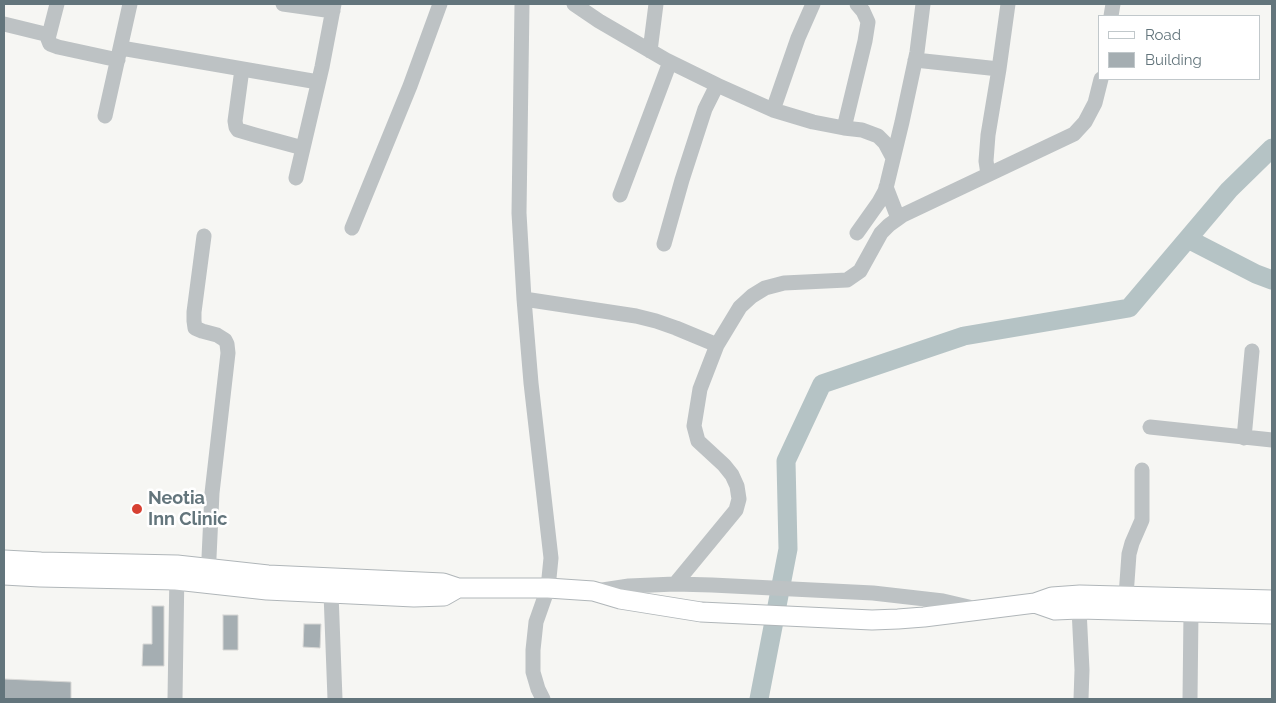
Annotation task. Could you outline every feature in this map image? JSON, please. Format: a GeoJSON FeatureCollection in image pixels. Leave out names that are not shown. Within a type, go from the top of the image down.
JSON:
{"type":"FeatureCollection","features":[{"type":"Feature","properties":{"kind":"main road"},"geometry":{"type":"LineString","coordinates":[[4,560],[177,572],[268,582],[415,589],[444,596],[458,588],[548,588],[593,591],[620,599],[701,612],[872,620],[924,617],[1035,603],[1052,597],[1080,595],[1272,600]]}},
{"type":"Feature","properties":{"kind":"main road"},"geometry":{"type":"LineString","coordinates":[[4,575],[49,578],[177,572]]}},
{"type":"Feature","properties":{"kind":"main road"},"geometry":{"type":"LineString","coordinates":[[295,583],[331,593],[370,587]]}},
{"type":"Feature","properties":{"kind":"main road"},"geometry":{"type":"LineString","coordinates":[[1035,603],[1055,610],[1272,614]]}},
{"type":"Feature","properties":{"kind":"street"},"geometry":{"type":"LineString","coordinates":[[57,4],[48,39],[50,44],[54,46],[242,69],[318,82]]}},
{"type":"Feature","properties":{"kind":"street"},"geometry":{"type":"LineString","coordinates":[[105,116],[130,4]]}},
{"type":"Feature","properties":{"kind":"street"},"geometry":{"type":"LineString","coordinates":[[283,4],[334,7],[296,178]]}},
{"type":"Feature","properties":{"kind":"street"},"geometry":{"type":"LineString","coordinates":[[352,228],[413,77],[440,4]]}},
{"type":"Feature","properties":{"kind":"street"},"geometry":{"type":"LineString","coordinates":[[522,4],[519,213],[531,383],[551,558],[548,588],[536,622],[533,650],[533,672],[543,699]]}},
{"type":"Feature","properties":{"kind":"street"},"geometry":{"type":"LineString","coordinates":[[574,4],[599,21],[670,62],[773,110],[813,122],[862,130],[878,136],[885,143],[893,158]]}},
{"type":"Feature","properties":{"kind":"street"},"geometry":{"type":"LineString","coordinates":[[650,50],[656,4]]}},
{"type":"Feature","properties":{"kind":"street"},"geometry":{"type":"LineString","coordinates":[[773,110],[798,38],[813,4]]}},
{"type":"Feature","properties":{"kind":"street"},"geometry":{"type":"LineString","coordinates":[[844,128],[868,22],[857,4]]}},
{"type":"Feature","properties":{"kind":"street"},"geometry":{"type":"LineString","coordinates":[[857,233],[879,202],[886,187],[915,60],[924,4]]}},
{"type":"Feature","properties":{"kind":"street"},"geometry":{"type":"LineString","coordinates":[[988,174],[986,152],[1008,4]]}},
{"type":"Feature","properties":{"kind":"street"},"geometry":{"type":"LineString","coordinates":[[4,24],[49,35]]}},
{"type":"Feature","properties":{"kind":"street"},"geometry":{"type":"LineString","coordinates":[[915,60],[999,69]]}},
{"type":"Feature","properties":{"kind":"street"},"geometry":{"type":"LineString","coordinates":[[620,195],[670,62]]}},
{"type":"Feature","properties":{"kind":"street"},"geometry":{"type":"LineString","coordinates":[[242,69],[236,127],[238,130],[303,148]]}},
{"type":"Feature","properties":{"kind":"street"},"geometry":{"type":"LineString","coordinates":[[674,584],[736,510],[739,499],[737,486],[732,475],[698,441],[694,426],[700,389],[717,345],[740,307],[765,288],[784,283],[847,280],[860,271],[881,234],[898,218],[1074,134],[1085,122],[1095,103],[1100,80]]}},
{"type":"Feature","properties":{"kind":"street"},"geometry":{"type":"LineString","coordinates":[[664,244],[705,109],[717,85]]}},
{"type":"Feature","properties":{"kind":"street"},"geometry":{"type":"LineString","coordinates":[[886,187],[898,218]]}},
{"type":"Feature","properties":{"kind":"street"},"geometry":{"type":"LineString","coordinates":[[204,236],[194,312],[195,328],[217,335],[225,340],[228,353],[212,492],[208,576]]}},
{"type":"Feature","properties":{"kind":"street"},"geometry":{"type":"LineString","coordinates":[[524,299],[650,319],[717,345]]}},
{"type":"Feature","properties":{"kind":"street"},"geometry":{"type":"LineString","coordinates":[[1244,438],[1252,351]]}},
{"type":"Feature","properties":{"kind":"street"},"geometry":{"type":"LineString","coordinates":[[1150,427],[1272,440]]}},
{"type":"Feature","properties":{"kind":"street"},"geometry":{"type":"LineString","coordinates":[[1126,596],[1129,554],[1142,520],[1142,470]]}},
{"type":"Feature","properties":{"kind":"street"},"geometry":{"type":"LineString","coordinates":[[175,699],[177,572]]}},
{"type":"Feature","properties":{"kind":"street"},"geometry":{"type":"LineString","coordinates":[[593,591],[629,586],[712,585],[873,593],[943,601],[979,610]]}},
{"type":"Feature","properties":{"kind":"street"},"geometry":{"type":"LineString","coordinates":[[331,593],[334,699]]}},
{"type":"Feature","properties":{"kind":"street"},"geometry":{"type":"LineString","coordinates":[[1079,609],[1082,670],[1081,699]]}},
{"type":"Feature","properties":{"kind":"street"},"geometry":{"type":"LineString","coordinates":[[1190,699],[1191,612]]}},
{"type":"Feature","properties":{"kind":"building"},"geometry":{"type":"Polygon","coordinates":[[[152,606],[164,606],[164,666],[142,666],[143,644],[152,644],[152,606]]]}},
{"type":"Feature","properties":{"kind":"building"},"geometry":{"type":"Polygon","coordinates":[[[223,615],[238,615],[238,650],[223,650],[223,615]]]}},
{"type":"Feature","properties":{"kind":"building"},"geometry":{"type":"Polygon","coordinates":[[[304,624],[321,624],[320,648],[303,647],[304,624]]]}},
{"type":"Feature","properties":{"kind":"building"},"geometry":{"type":"Polygon","coordinates":[[[4,679],[71,682],[71,699],[4,699],[4,679]]]}},
{"type":"Feature","properties":{"kind":"waterway"},"geometry":{"type":"LineString","coordinates":[[759,699],[788,549],[786,461],[822,384],[964,336],[1129,308],[1229,190],[1272,148]]}},
{"type":"Feature","properties":{"kind":"waterway"},"geometry":{"type":"LineString","coordinates":[[1188,239],[1256,274],[1272,280]]}},
{"type":"Feature","properties":{"kind":"place","name":"Neotia Inn Clinic"},"geometry":{"type":"Point","coordinates":[137,509]}}]}
